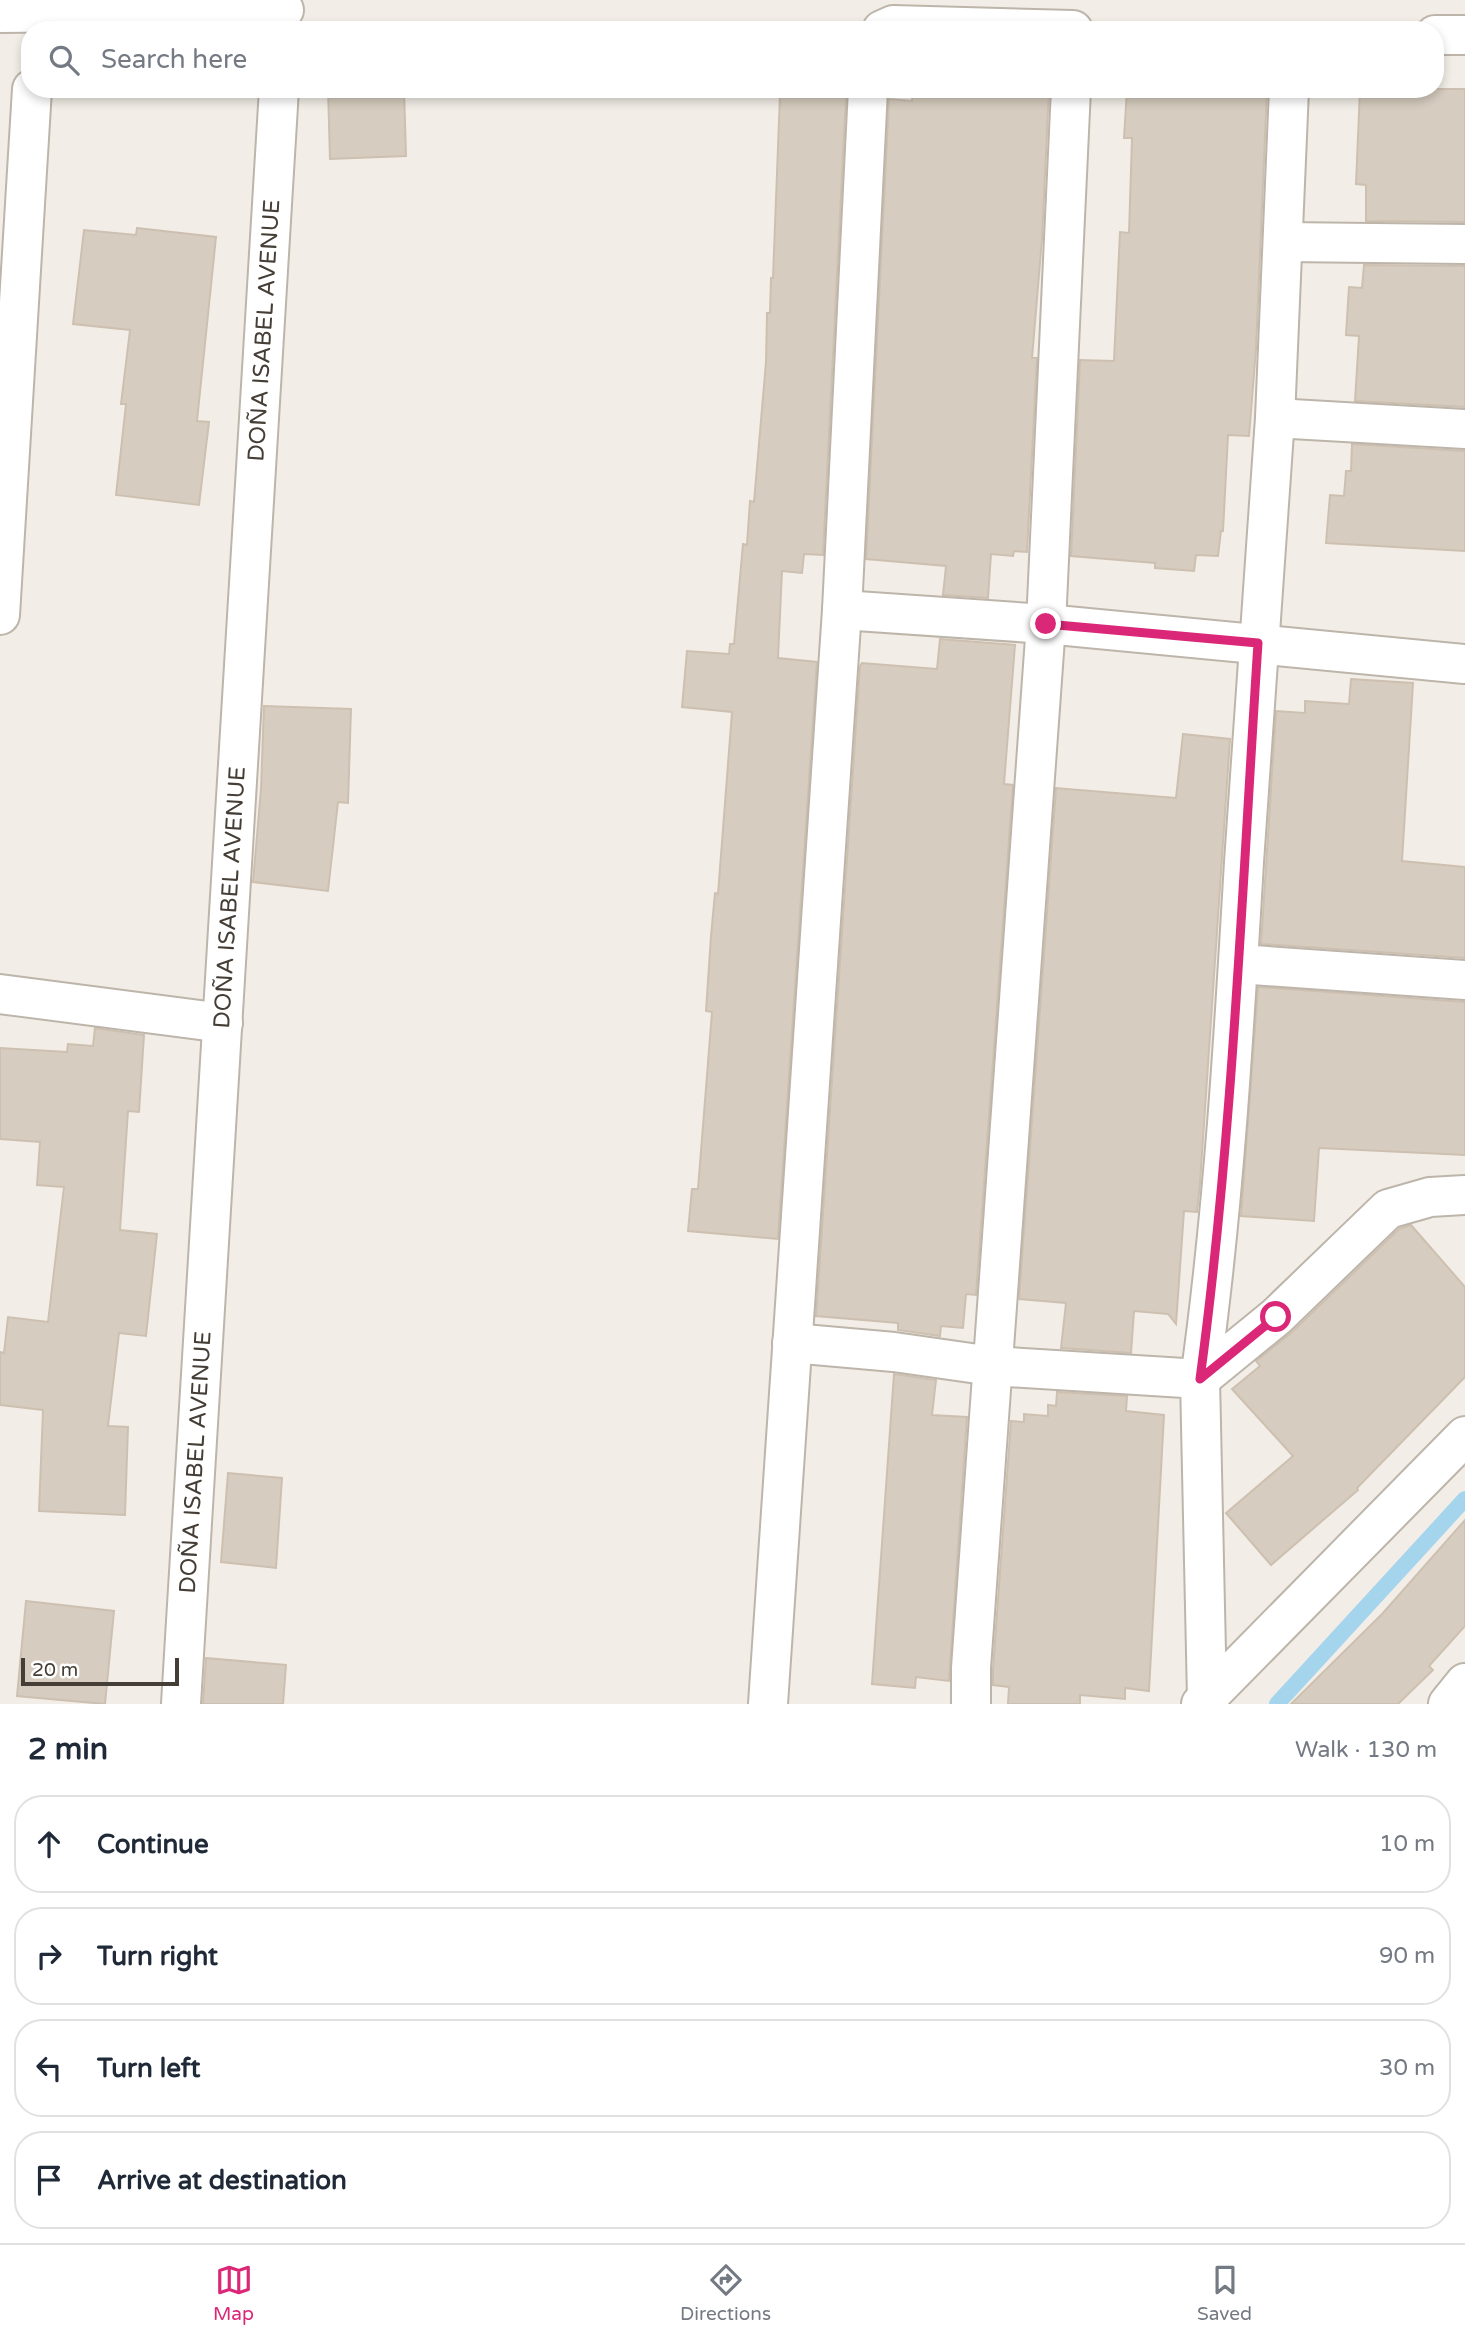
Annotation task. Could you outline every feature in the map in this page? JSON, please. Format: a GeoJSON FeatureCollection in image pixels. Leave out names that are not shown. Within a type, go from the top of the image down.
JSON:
{"type":"FeatureCollection","features":[{"type":"Feature","properties":{"kind":"street"},"geometry":{"type":"LineString","coordinates":[[24,18],[284,13]]}},
{"type":"Feature","properties":{"kind":"street"},"geometry":{"type":"LineString","coordinates":[[1444,35],[1465,35]]}},
{"type":"Feature","properties":{"kind":"street"},"geometry":{"type":"LineString","coordinates":[[0,615],[31,98]]}},
{"type":"Feature","properties":{"kind":"street","name":"DOÑA ISABEL AVENUE"},"geometry":{"type":"LineString","coordinates":[[181,1704],[278,98]]}},
{"type":"Feature","properties":{"kind":"street"},"geometry":{"type":"LineString","coordinates":[[768,1704],[842,610],[868,98]]}},
{"type":"Feature","properties":{"kind":"street"},"geometry":{"type":"LineString","coordinates":[[971,1704],[971,1668],[1046,624],[1071,98]]}},
{"type":"Feature","properties":{"kind":"street"},"geometry":{"type":"LineString","coordinates":[[1204,1701],[1200,1379],[1213,1286],[1239,964],[1258,643],[1275,418],[1289,98]]}},
{"type":"Feature","properties":{"kind":"street"},"geometry":{"type":"LineString","coordinates":[[1283,242],[1465,244]]}},
{"type":"Feature","properties":{"kind":"street"},"geometry":{"type":"LineString","coordinates":[[1275,418],[1465,429]]}},
{"type":"Feature","properties":{"kind":"street"},"geometry":{"type":"LineString","coordinates":[[842,610],[1046,624],[1465,664]]}},
{"type":"Feature","properties":{"kind":"street"},"geometry":{"type":"LineString","coordinates":[[1239,964],[1465,981]]}},
{"type":"Feature","properties":{"kind":"street"},"geometry":{"type":"LineString","coordinates":[[0,994],[223,1024]]}},
{"type":"Feature","properties":{"kind":"street"},"geometry":{"type":"LineString","coordinates":[[792,1343],[894,1352],[992,1366],[1200,1379],[1276,1317],[1388,1209],[1430,1197],[1465,1195]]}},
{"type":"Feature","properties":{"kind":"street"},"geometry":{"type":"LineString","coordinates":[[1204,1701],[1465,1436]]}},
{"type":"Feature","properties":{"kind":"street"},"geometry":{"type":"LineString","coordinates":[[1448,1704],[1465,1683]]}},
{"type":"Feature","properties":{"kind":"building"},"geometry":{"type":"Polygon","coordinates":[[[1444,89],[1465,89],[1465,222],[1366,221],[1366,185],[1356,184],[1360,98],[1444,98],[1444,89]]]}},
{"type":"Feature","properties":{"kind":"building"},"geometry":{"type":"Polygon","coordinates":[[[328,98],[404,98],[406,156],[330,159],[328,98]]]}},
{"type":"Feature","properties":{"kind":"building"},"geometry":{"type":"Polygon","coordinates":[[[780,98],[846,98],[823,555],[804,554],[802,573],[782,571],[778,658],[817,662],[778,1239],[688,1231],[692,1189],[698,1189],[712,1012],[706,1011],[711,936],[715,893],[718,894],[732,712],[682,707],[687,651],[729,654],[730,644],[734,644],[743,544],[747,545],[750,501],[754,502],[766,362],[767,313],[770,313],[780,98]]]}},
{"type":"Feature","properties":{"kind":"building"},"geometry":{"type":"Polygon","coordinates":[[[912,98],[1049,98],[1042,239],[1032,358],[1037,358],[1027,552],[1014,551],[1013,556],[991,554],[988,598],[943,595],[946,566],[866,559],[889,99],[912,101],[912,98]]]}},
{"type":"Feature","properties":{"kind":"building"},"geometry":{"type":"Polygon","coordinates":[[[1126,98],[1267,98],[1256,349],[1249,436],[1228,435],[1223,531],[1218,556],[1196,555],[1194,571],[1155,568],[1155,563],[1071,556],[1080,360],[1114,361],[1120,232],[1129,233],[1132,138],[1124,138],[1126,98]]]}},
{"type":"Feature","properties":{"kind":"building"},"geometry":{"type":"Polygon","coordinates":[[[137,228],[216,237],[197,421],[209,422],[199,505],[116,495],[126,404],[121,404],[130,330],[73,324],[84,230],[136,235],[137,228]]]}},
{"type":"Feature","properties":{"kind":"building"},"geometry":{"type":"Polygon","coordinates":[[[1364,265],[1465,266],[1465,407],[1355,401],[1359,336],[1346,335],[1349,287],[1362,288],[1364,265]]]}},
{"type":"Feature","properties":{"kind":"building"},"geometry":{"type":"Polygon","coordinates":[[[1352,444],[1465,451],[1465,551],[1326,543],[1330,495],[1344,496],[1346,471],[1351,471],[1352,444]]]}},
{"type":"Feature","properties":{"kind":"building"},"geometry":{"type":"Polygon","coordinates":[[[940,639],[1015,645],[1004,784],[1013,785],[976,1295],[966,1294],[963,1328],[941,1326],[940,1336],[898,1330],[898,1323],[816,1316],[860,666],[862,663],[937,669],[940,639]]]}},
{"type":"Feature","properties":{"kind":"building"},"geometry":{"type":"Polygon","coordinates":[[[1351,679],[1413,683],[1402,861],[1465,867],[1465,958],[1261,944],[1276,711],[1305,713],[1305,701],[1349,704],[1351,679]]]}},
{"type":"Feature","properties":{"kind":"building"},"geometry":{"type":"Polygon","coordinates":[[[264,706],[351,709],[348,803],[338,802],[328,891],[253,882],[261,789],[264,706]]]}},
{"type":"Feature","properties":{"kind":"building"},"geometry":{"type":"Polygon","coordinates":[[[1183,734],[1230,739],[1200,1183],[1197,1212],[1184,1211],[1176,1324],[1168,1314],[1134,1311],[1131,1353],[1061,1348],[1066,1303],[1019,1299],[1056,788],[1176,798],[1183,734]]]}},
{"type":"Feature","properties":{"kind":"building"},"geometry":{"type":"Polygon","coordinates":[[[1258,987],[1465,1002],[1465,1155],[1319,1148],[1314,1221],[1241,1216],[1258,987]]]}},
{"type":"Feature","properties":{"kind":"building"},"geometry":{"type":"Polygon","coordinates":[[[95,1028],[144,1035],[139,1112],[128,1111],[120,1230],[157,1234],[146,1336],[119,1333],[108,1426],[128,1427],[125,1515],[39,1511],[43,1410],[0,1405],[0,1352],[4,1353],[8,1317],[48,1322],[64,1187],[37,1185],[40,1142],[0,1139],[0,1048],[67,1052],[68,1044],[93,1046],[95,1028]]]}},
{"type":"Feature","properties":{"kind":"building"},"geometry":{"type":"Polygon","coordinates":[[[1411,1225],[1465,1287],[1465,1377],[1357,1488],[1358,1490],[1271,1565],[1226,1513],[1293,1456],[1232,1389],[1260,1366],[1256,1361],[1291,1333],[1399,1229],[1411,1225]]]}},
{"type":"Feature","properties":{"kind":"building"},"geometry":{"type":"Polygon","coordinates":[[[894,1374],[936,1380],[932,1415],[967,1417],[949,1681],[916,1677],[915,1688],[872,1684],[894,1374]]]}},
{"type":"Feature","properties":{"kind":"building"},"geometry":{"type":"Polygon","coordinates":[[[1057,1392],[1127,1396],[1126,1411],[1164,1415],[1149,1691],[1125,1688],[1125,1699],[1080,1695],[1080,1704],[1008,1704],[1009,1687],[993,1685],[993,1669],[1011,1421],[1024,1422],[1024,1414],[1048,1416],[1048,1405],[1056,1406],[1057,1392]]]}},
{"type":"Feature","properties":{"kind":"building"},"geometry":{"type":"Polygon","coordinates":[[[228,1473],[282,1478],[276,1568],[221,1562],[228,1473]]]}},
{"type":"Feature","properties":{"kind":"building"},"geometry":{"type":"Polygon","coordinates":[[[1465,1520],[1465,1626],[1429,1666],[1433,1670],[1398,1704],[1291,1704],[1383,1613],[1465,1520]]]}},
{"type":"Feature","properties":{"kind":"building"},"geometry":{"type":"Polygon","coordinates":[[[26,1601],[114,1611],[105,1704],[17,1696],[26,1601]]]}},
{"type":"Feature","properties":{"kind":"building"},"geometry":{"type":"Polygon","coordinates":[[[206,1658],[286,1665],[283,1704],[203,1704],[206,1658]]]}},
{"type":"Feature","properties":{"kind":"waterway"},"geometry":{"type":"LineString","coordinates":[[1277,1704],[1465,1499]]}},
{"type":"Feature","properties":{"kind":"route"},"geometry":{"type":"LineString","coordinates":[[1046,624],[1258,643],[1239,964],[1213,1286],[1200,1379],[1276,1317]]}}]}
